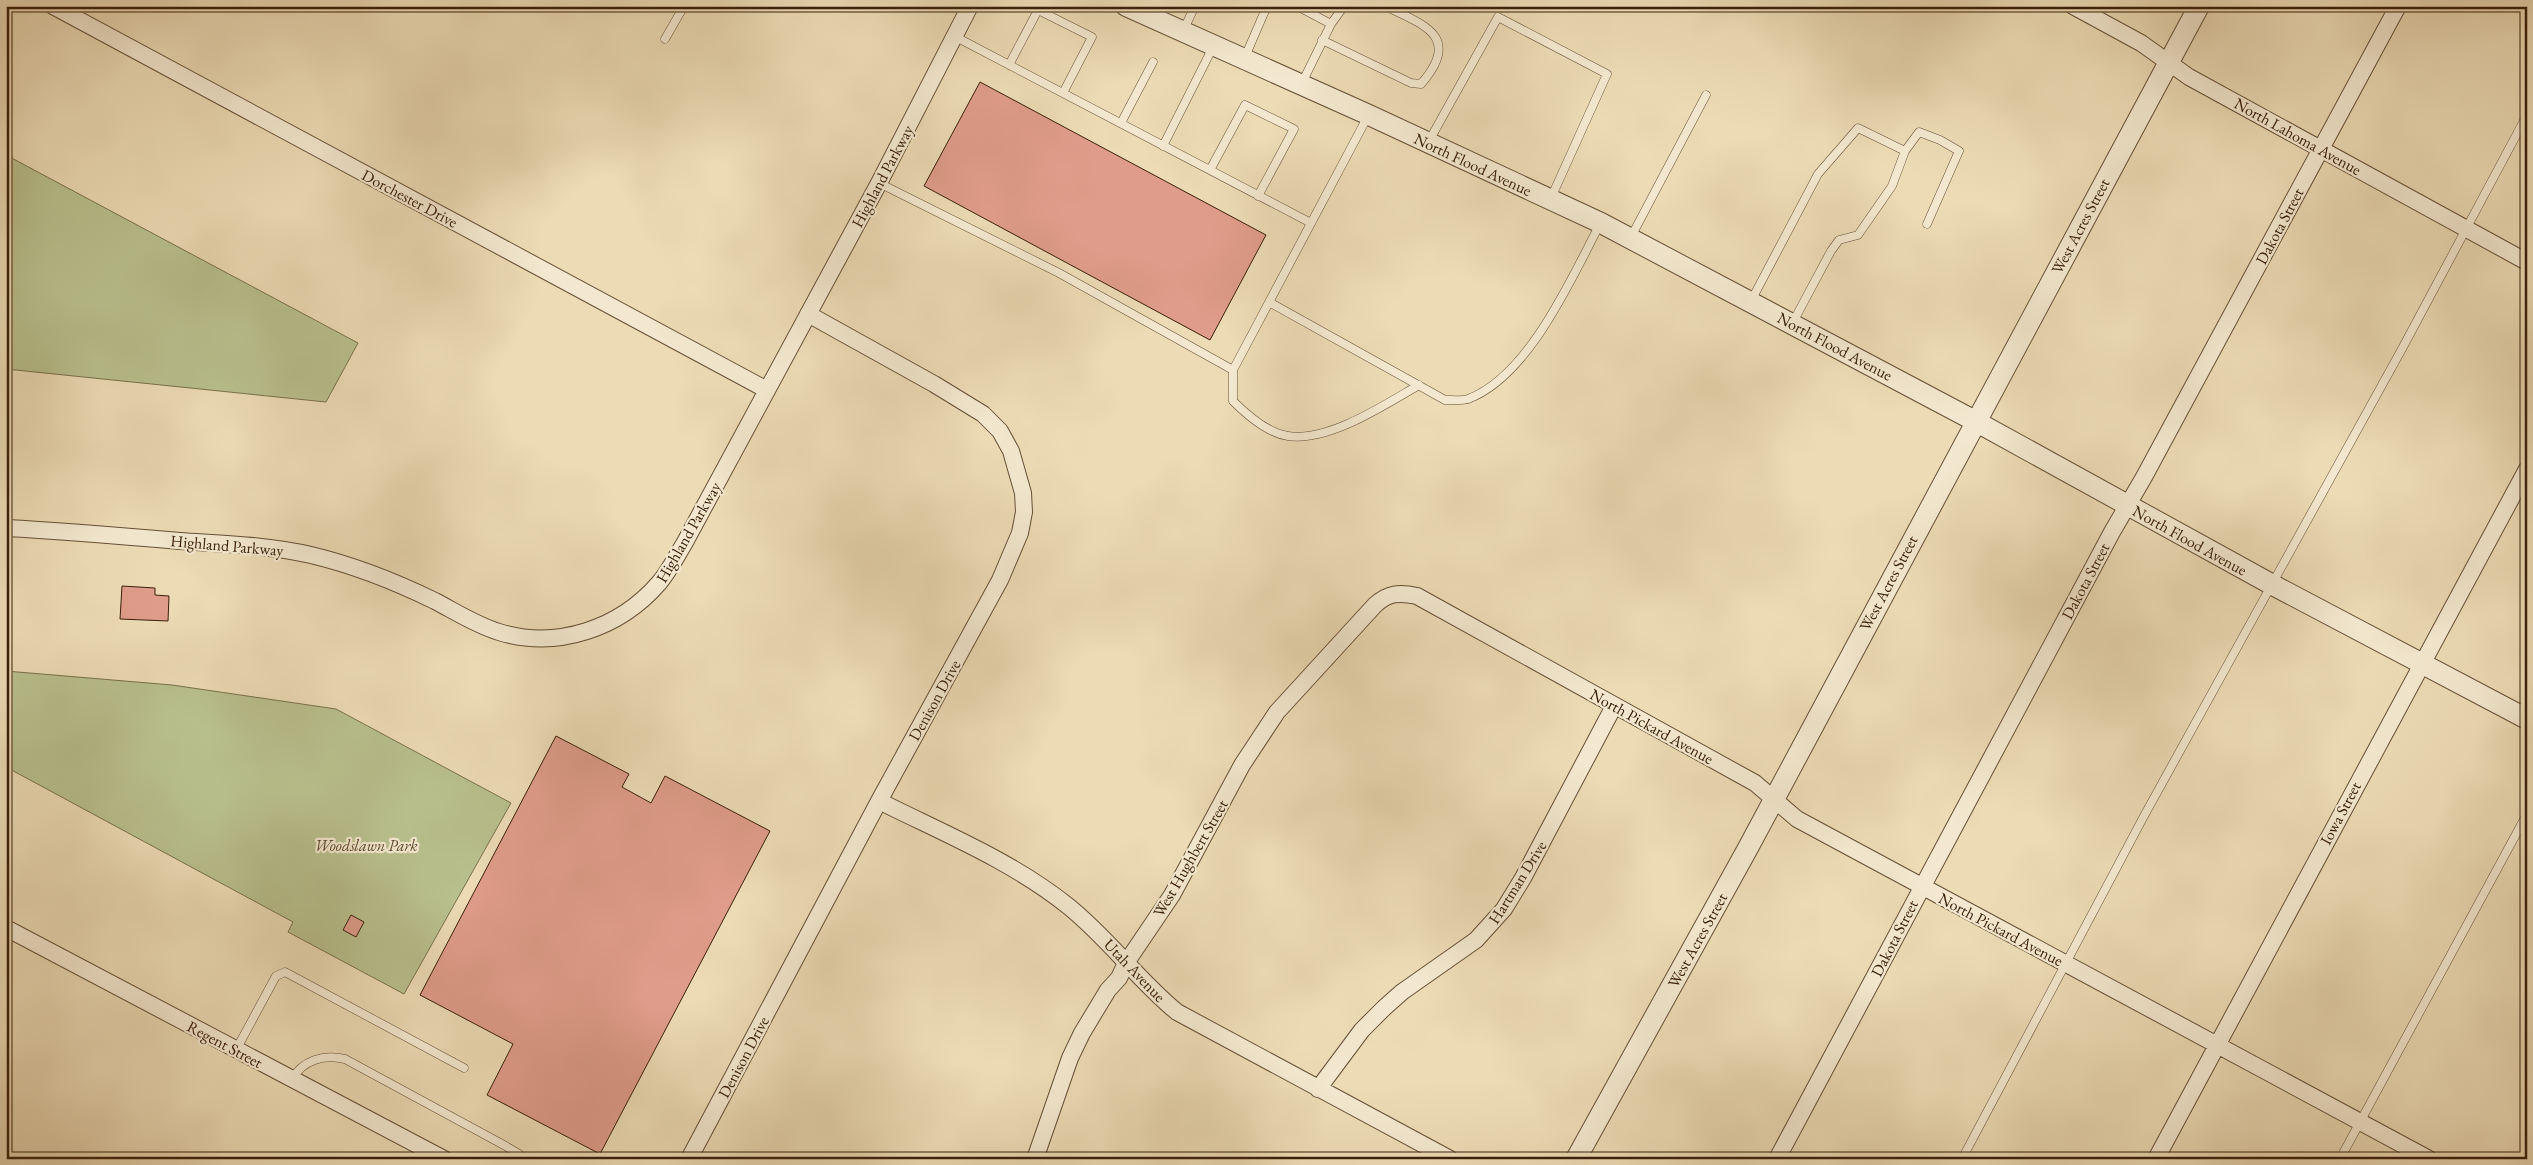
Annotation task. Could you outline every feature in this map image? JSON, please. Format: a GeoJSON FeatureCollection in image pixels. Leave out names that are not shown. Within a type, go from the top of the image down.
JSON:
{"type":"FeatureCollection","features":[{"type":"Feature","properties":{"kind":"street","name":"Dorchester Drive"},"geometry":{"type":"LineString","coordinates":[[53,6],[767,390]]}},
{"type":"Feature","properties":{"kind":"street","name":"Highland Parkway"},"geometry":{"type":"LineString","coordinates":[[6,528],[257,545],[282,549],[333,560],[432,600],[479,625],[498,632],[534,638],[571,636],[591,630],[630,611],[661,581],[684,544],[879,182],[970,6]]}},
{"type":"Feature","properties":{"kind":"street","name":"North Lahoma Avenue"},"geometry":{"type":"LineString","coordinates":[[2073,6],[2141,43],[2189,77],[2527,262]]}},
{"type":"Feature","properties":{"kind":"street","name":"West Acres Street"},"geometry":{"type":"LineString","coordinates":[[1576,1159],[1773,798],[1974,421],[2199,6]]}},
{"type":"Feature","properties":{"kind":"street","name":"Dakota Street"},"geometry":{"type":"LineString","coordinates":[[1777,1159],[1922,886],[2398,6]]}},
{"type":"Feature","properties":{"kind":"street","name":"North Flood Avenue"},"geometry":{"type":"LineString","coordinates":[[1132,8],[1369,115],[1630,239],[1751,301],[2271,584],[2527,719]]}},
{"type":"Feature","properties":{"kind":"street","name":"Denison Drive"},"geometry":{"type":"LineString","coordinates":[[689,1159],[1013,553],[1020,534],[1023,493],[1011,451],[1000,431],[983,414],[934,384],[808,314]]}},
{"type":"Feature","properties":{"kind":"street","name":"Iowa Street"},"geometry":{"type":"LineString","coordinates":[[2156,1159],[2216,1044],[2527,469]]}},
{"type":"Feature","properties":{"kind":"street","name":"North Pickard Avenue"},"geometry":{"type":"LineString","coordinates":[[1395,593],[1417,596],[1755,782],[1797,819],[2429,1159]]}},
{"type":"Feature","properties":{"kind":"street","name":"West Hughbert Street"},"geometry":{"type":"LineString","coordinates":[[1035,1159],[1070,1058],[1082,1033],[1108,990],[1119,978],[1126,963],[1172,895],[1242,766],[1277,712],[1375,605],[1385,596],[1395,593]]}},
{"type":"Feature","properties":{"kind":"street","name":"Hartman Drive"},"geometry":{"type":"LineString","coordinates":[[1318,1089],[1362,1030],[1384,1008],[1402,992],[1476,940],[1504,909],[1523,878],[1614,706]]}},
{"type":"Feature","properties":{"kind":"street","name":"Utah Avenue"},"geometry":{"type":"LineString","coordinates":[[879,801],[968,845],[1044,889],[1100,933],[1153,992],[1177,1012],[1450,1159]]}},
{"type":"Feature","properties":{"kind":"street","name":"Regent Street"},"geometry":{"type":"LineString","coordinates":[[6,928],[444,1159]]}},
{"type":"Feature","properties":{"kind":"lane"},"geometry":{"type":"LineString","coordinates":[[665,39],[684,6]]}},
{"type":"Feature","properties":{"kind":"lane"},"geometry":{"type":"LineString","coordinates":[[1183,32],[1195,6]]}},
{"type":"Feature","properties":{"kind":"lane"},"geometry":{"type":"LineString","coordinates":[[1244,59],[1267,6]]}},
{"type":"Feature","properties":{"kind":"lane"},"geometry":{"type":"LineString","coordinates":[[1297,6],[1331,24]]}},
{"type":"Feature","properties":{"kind":"lane"},"geometry":{"type":"LineString","coordinates":[[1301,84],[1322,40],[1344,6]]}},
{"type":"Feature","properties":{"kind":"lane"},"geometry":{"type":"LineString","coordinates":[[1322,40],[1410,83],[1421,84],[1430,74],[1439,51],[1437,36],[1428,27],[1385,6]]}},
{"type":"Feature","properties":{"kind":"lane"},"geometry":{"type":"LineString","coordinates":[[1009,65],[1038,10],[1092,37],[1063,93]]}},
{"type":"Feature","properties":{"kind":"lane"},"geometry":{"type":"LineString","coordinates":[[1428,143],[1498,17],[1607,74],[1550,200]]}},
{"type":"Feature","properties":{"kind":"lane"},"geometry":{"type":"LineString","coordinates":[[954,36],[1311,224]]}},
{"type":"Feature","properties":{"kind":"lane"},"geometry":{"type":"LineString","coordinates":[[1162,146],[1214,46]]}},
{"type":"Feature","properties":{"kind":"lane"},"geometry":{"type":"LineString","coordinates":[[1121,123],[1153,62]]}},
{"type":"Feature","properties":{"kind":"lane"},"geometry":{"type":"LineString","coordinates":[[1630,239],[1706,95]]}},
{"type":"Feature","properties":{"kind":"lane"},"geometry":{"type":"LineString","coordinates":[[1210,170],[1245,105],[1294,129],[1258,196]]}},
{"type":"Feature","properties":{"kind":"lane"},"geometry":{"type":"LineString","coordinates":[[1369,115],[1233,370],[1233,401],[1251,419],[1287,436],[1319,435],[1375,410],[1419,385]]}},
{"type":"Feature","properties":{"kind":"lane"},"geometry":{"type":"LineString","coordinates":[[1962,1159],[2065,964],[2527,115]]}},
{"type":"Feature","properties":{"kind":"lane"},"geometry":{"type":"LineString","coordinates":[[1751,301],[1818,174],[1858,128],[1905,151]]}},
{"type":"Feature","properties":{"kind":"lane"},"geometry":{"type":"LineString","coordinates":[[1792,324],[1839,240],[1858,235],[1881,204],[1892,186],[1905,151],[1919,132],[1940,140],[1959,151],[1927,224]]}},
{"type":"Feature","properties":{"kind":"lane"},"geometry":{"type":"LineString","coordinates":[[879,182],[1059,273],[1233,370]]}},
{"type":"Feature","properties":{"kind":"lane"},"geometry":{"type":"LineString","coordinates":[[1269,302],[1445,400],[1467,400],[1500,382],[1554,312],[1600,224]]}},
{"type":"Feature","properties":{"kind":"lane"},"geometry":{"type":"LineString","coordinates":[[2340,1159],[2527,814]]}},
{"type":"Feature","properties":{"kind":"lane"},"geometry":{"type":"LineString","coordinates":[[236,1050],[276,976],[285,972],[464,1068]]}},
{"type":"Feature","properties":{"kind":"lane"},"geometry":{"type":"LineString","coordinates":[[292,1079],[305,1064],[333,1056],[345,1059],[502,1144],[519,1154],[522,1159]]}},
{"type":"Feature","properties":{"kind":"path"},"geometry":{"type":"LineString","coordinates":[[6,418],[10,370]]}},
{"type":"Feature","properties":{"kind":"green space"},"geometry":{"type":"Polygon","coordinates":[[[6,155],[358,343],[326,402],[6,369],[6,155]]]}},
{"type":"Feature","properties":{"kind":"green space","name":"Woodslawn Park"},"geometry":{"type":"Polygon","coordinates":[[[6,671],[172,685],[336,709],[511,803],[404,994],[288,932],[293,922],[6,767],[6,671]]]}},
{"type":"Feature","properties":{"kind":"building"},"geometry":{"type":"Polygon","coordinates":[[[980,82],[1266,235],[1210,340],[924,186],[980,82]]]}},
{"type":"Feature","properties":{"kind":"building"},"geometry":{"type":"Polygon","coordinates":[[[122,586],[155,588],[155,595],[169,596],[168,621],[120,619],[122,586]]]}},
{"type":"Feature","properties":{"kind":"building"},"geometry":{"type":"Polygon","coordinates":[[[556,736],[629,774],[622,787],[651,803],[665,776],[770,831],[600,1154],[487,1095],[513,1044],[420,995],[556,736]]]}},
{"type":"Feature","properties":{"kind":"building"},"geometry":{"type":"Polygon","coordinates":[[[351,915],[364,922],[356,937],[343,930],[351,915]]]}}]}
